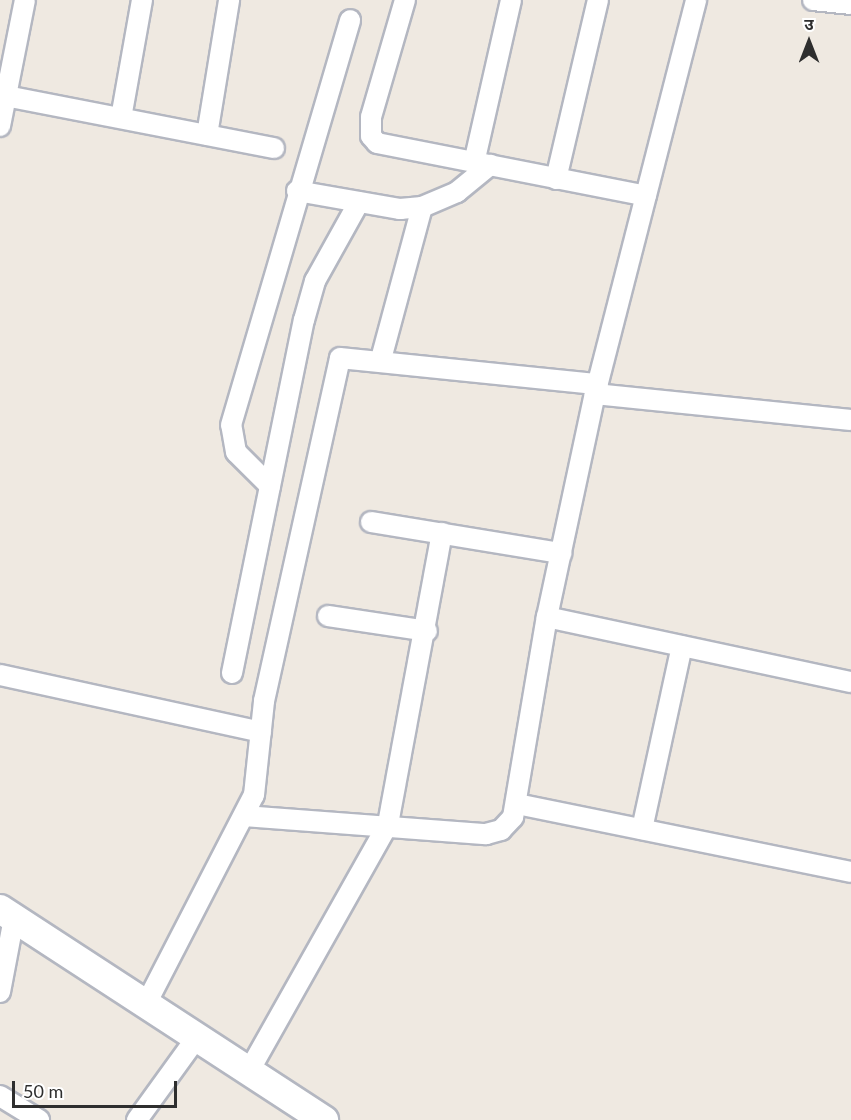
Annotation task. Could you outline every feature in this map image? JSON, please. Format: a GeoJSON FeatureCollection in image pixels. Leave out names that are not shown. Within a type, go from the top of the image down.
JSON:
{"type":"FeatureCollection","features":[{"type":"Feature","properties":{"kind":"main road"},"geometry":{"type":"LineString","coordinates":[[7,913],[324,1120]]}},
{"type":"Feature","properties":{"kind":"street"},"geometry":{"type":"LineString","coordinates":[[0,126],[25,0]]}},
{"type":"Feature","properties":{"kind":"street"},"geometry":{"type":"LineString","coordinates":[[121,118],[142,0]]}},
{"type":"Feature","properties":{"kind":"street"},"geometry":{"type":"LineString","coordinates":[[207,135],[229,0]]}},
{"type":"Feature","properties":{"kind":"street"},"geometry":{"type":"LineString","coordinates":[[405,0],[371,136],[377,143],[646,196]]}},
{"type":"Feature","properties":{"kind":"street"},"geometry":{"type":"LineString","coordinates":[[297,191],[359,202],[422,207],[457,192],[482,164],[511,0]]}},
{"type":"Feature","properties":{"kind":"street"},"geometry":{"type":"LineString","coordinates":[[556,179],[598,0]]}},
{"type":"Feature","properties":{"kind":"street"},"geometry":{"type":"LineString","coordinates":[[244,816],[388,824],[486,834],[501,830],[517,804],[547,617],[597,389],[696,0]]}},
{"type":"Feature","properties":{"kind":"street"},"geometry":{"type":"LineString","coordinates":[[813,0],[851,3]]}},
{"type":"Feature","properties":{"kind":"street"},"geometry":{"type":"LineString","coordinates":[[270,486],[236,452],[231,425],[297,191],[350,20]]}},
{"type":"Feature","properties":{"kind":"street"},"geometry":{"type":"LineString","coordinates":[[3,102],[121,118],[274,148]]}},
{"type":"Feature","properties":{"kind":"street"},"geometry":{"type":"LineString","coordinates":[[232,673],[315,281],[359,202]]}},
{"type":"Feature","properties":{"kind":"street"},"geometry":{"type":"LineString","coordinates":[[381,359],[422,207]]}},
{"type":"Feature","properties":{"kind":"street"},"geometry":{"type":"LineString","coordinates":[[146,1004],[254,795],[261,732],[336,366],[348,355],[597,389],[851,420]]}},
{"type":"Feature","properties":{"kind":"street"},"geometry":{"type":"LineString","coordinates":[[371,522],[561,553]]}},
{"type":"Feature","properties":{"kind":"street"},"geometry":{"type":"LineString","coordinates":[[249,1071],[388,824],[427,632],[442,534]]}},
{"type":"Feature","properties":{"kind":"street"},"geometry":{"type":"LineString","coordinates":[[328,616],[427,632]]}},
{"type":"Feature","properties":{"kind":"street"},"geometry":{"type":"LineString","coordinates":[[547,617],[851,682]]}},
{"type":"Feature","properties":{"kind":"street"},"geometry":{"type":"LineString","coordinates":[[642,829],[682,646]]}},
{"type":"Feature","properties":{"kind":"street"},"geometry":{"type":"LineString","coordinates":[[0,675],[261,732]]}},
{"type":"Feature","properties":{"kind":"street"},"geometry":{"type":"LineString","coordinates":[[517,804],[851,872]]}},
{"type":"Feature","properties":{"kind":"street"},"geometry":{"type":"LineString","coordinates":[[0,992],[7,913]]}},
{"type":"Feature","properties":{"kind":"street"},"geometry":{"type":"LineString","coordinates":[[137,1120],[197,1037]]}},
{"type":"Feature","properties":{"kind":"street"},"geometry":{"type":"LineString","coordinates":[[0,1096],[39,1120]]}}]}
